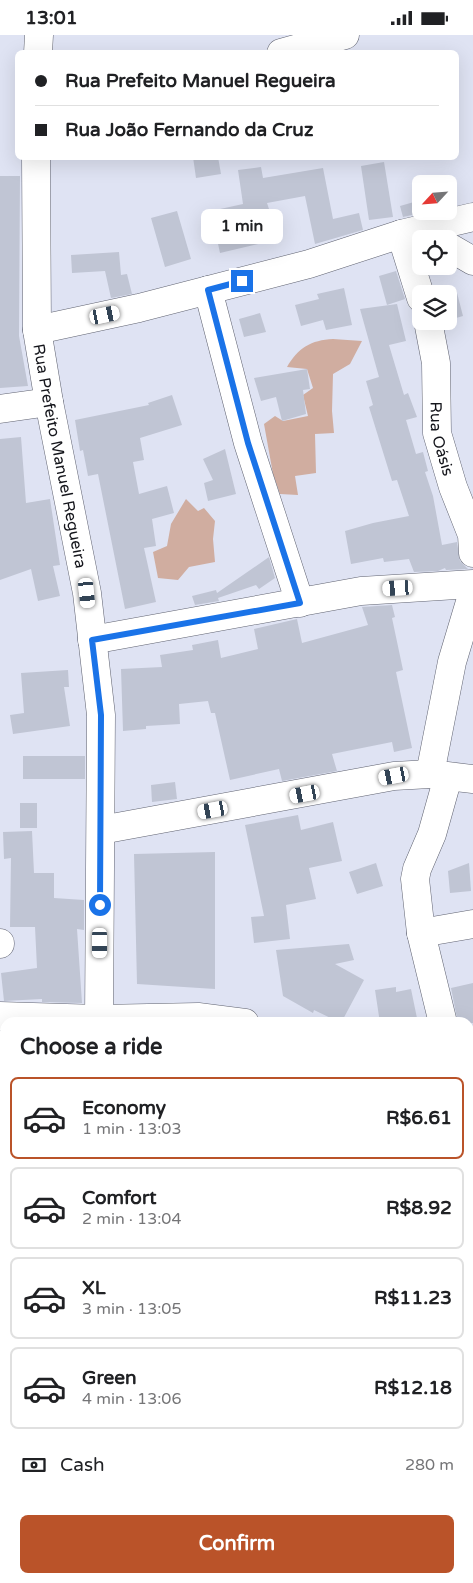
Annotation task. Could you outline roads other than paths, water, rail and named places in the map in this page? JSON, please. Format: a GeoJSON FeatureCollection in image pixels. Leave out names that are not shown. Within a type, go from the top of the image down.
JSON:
{"type":"FeatureCollection","features":[{"type":"Feature","properties":{"kind":"street"},"geometry":{"type":"LineString","coordinates":[[38,35],[38,50]]}},
{"type":"Feature","properties":{"kind":"street"},"geometry":{"type":"LineString","coordinates":[[291,50],[345,35]]}},
{"type":"Feature","properties":{"kind":"street","name":"Rua Prefeito Manuel Regueira"},"geometry":{"type":"LineString","coordinates":[[36,160],[37,330],[48,403],[87,593],[101,715],[99,1017]]}},
{"type":"Feature","properties":{"kind":"street"},"geometry":{"type":"LineString","coordinates":[[432,230],[473,217]]}},
{"type":"Feature","properties":{"kind":"street"},"geometry":{"type":"LineString","coordinates":[[37,330],[139,308],[412,236]]}},
{"type":"Feature","properties":{"kind":"street"},"geometry":{"type":"LineString","coordinates":[[457,252],[473,261]]}},
{"type":"Feature","properties":{"kind":"street"},"geometry":{"type":"LineString","coordinates":[[208,290],[248,443],[300,603]]}},
{"type":"Feature","properties":{"kind":"street","name":"Rua Oásis"},"geometry":{"type":"LineString","coordinates":[[430,330],[436,363],[437,433],[473,541]]}},
{"type":"Feature","properties":{"kind":"street"},"geometry":{"type":"LineString","coordinates":[[0,409],[48,403]]}},
{"type":"Feature","properties":{"kind":"street"},"geometry":{"type":"LineString","coordinates":[[92,640],[361,591],[473,584]]}},
{"type":"Feature","properties":{"kind":"street"},"geometry":{"type":"LineString","coordinates":[[442,1017],[421,933],[416,869],[432,834],[450,777],[452,662],[473,592]]}},
{"type":"Feature","properties":{"kind":"street"},"geometry":{"type":"LineString","coordinates":[[101,830],[394,776],[450,777]]}},
{"type":"Feature","properties":{"kind":"street"},"geometry":{"type":"LineString","coordinates":[[421,933],[473,924]]}}]}
